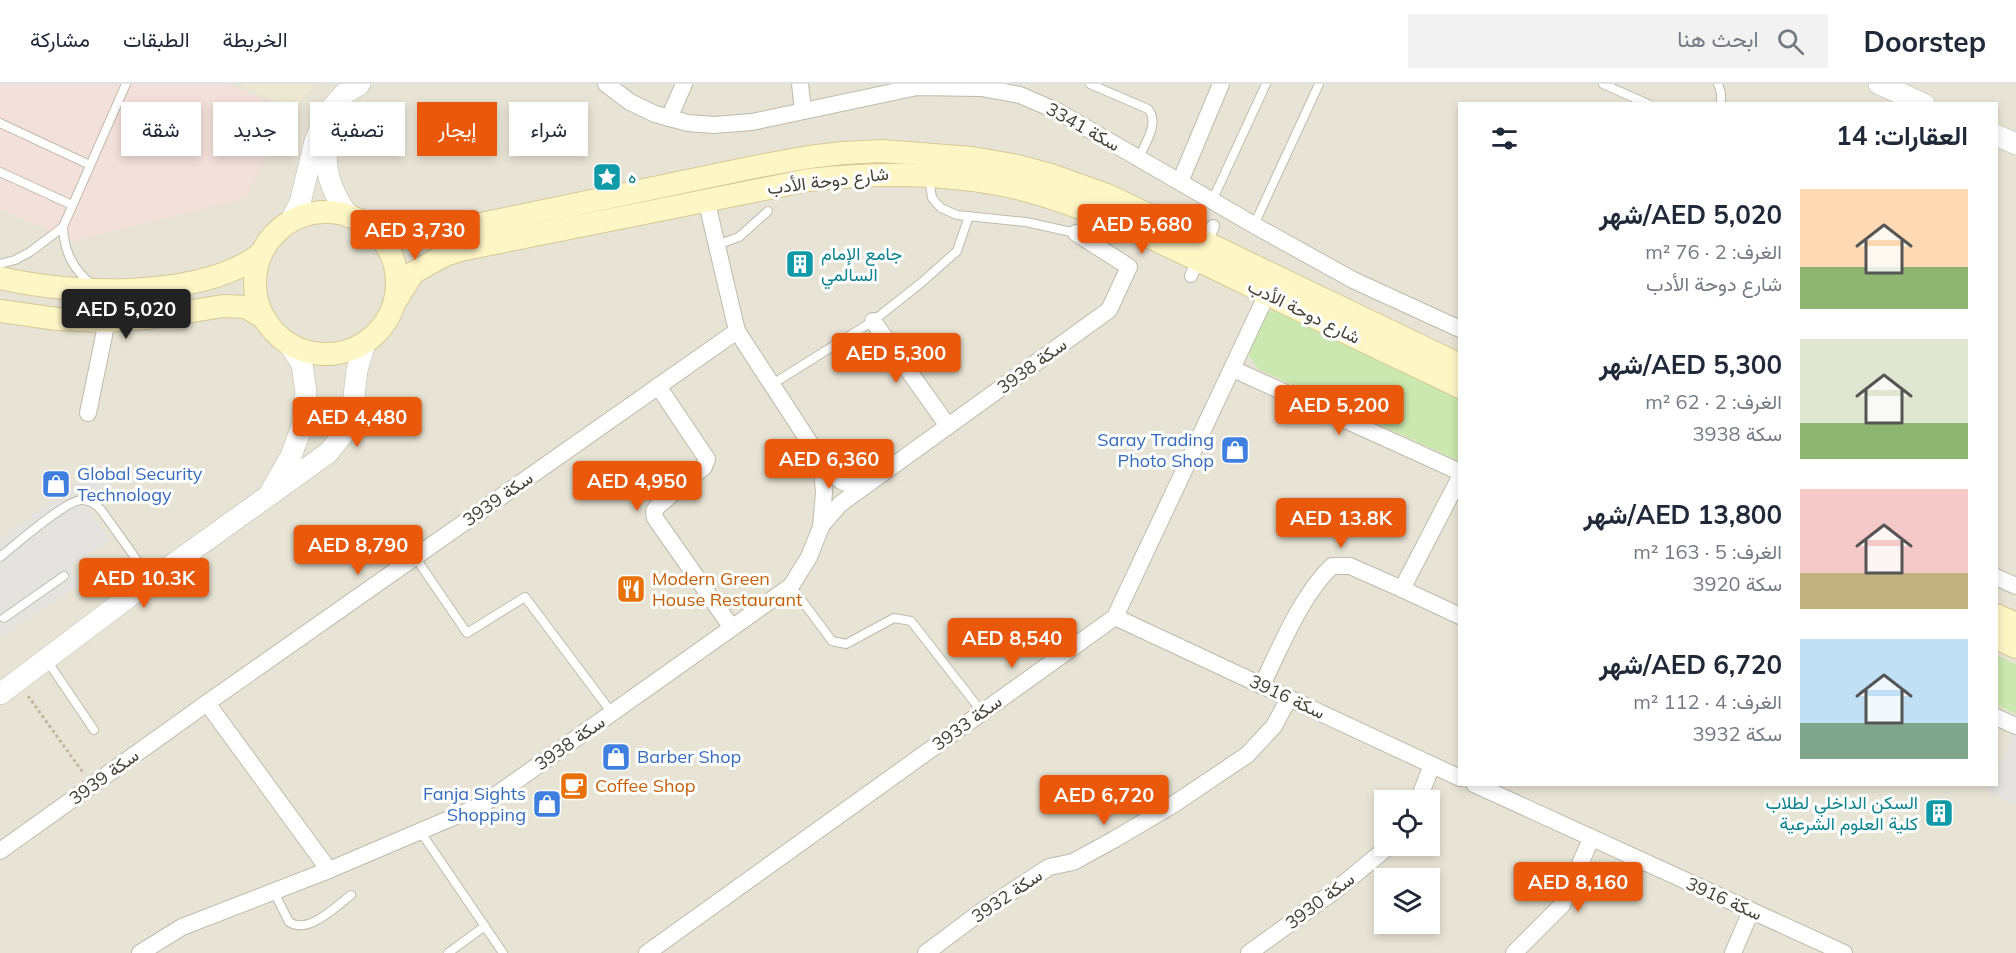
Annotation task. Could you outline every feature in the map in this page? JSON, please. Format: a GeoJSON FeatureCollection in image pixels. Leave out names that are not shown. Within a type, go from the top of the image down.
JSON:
{"type":"FeatureCollection","features":[{"type":"Feature","properties":{"kind":"main road","name":"شارع دوحة الأدب"},"geometry":{"type":"LineString","coordinates":[[377,234],[397,238],[414,237],[809,157],[882,152],[972,159],[1018,166],[1107,195],[1202,251],[1267,294],[1458,386]]}},
{"type":"Feature","properties":{"kind":"main road","name":"شارع دوحة الأدب"},"geometry":{"type":"LineString","coordinates":[[395,302],[413,273],[445,255],[819,178],[860,174],[929,175],[1020,189],[1078,206],[1140,232],[1202,251],[1458,364]]}},
{"type":"Feature","properties":{"kind":"main road"},"geometry":{"type":"LineString","coordinates":[[335,213],[350,217],[377,234],[388,248],[395,266],[397,284],[395,302],[384,325],[365,343],[347,351],[327,354],[308,352],[289,344],[275,333],[265,320],[258,304],[255,287],[256,271],[261,254],[273,236],[290,222],[304,216],[335,213]]}},
{"type":"Feature","properties":{"kind":"main road"},"geometry":{"type":"LineString","coordinates":[[0,278],[33,285],[97,289],[161,288],[218,276],[245,266],[261,254]]}},
{"type":"Feature","properties":{"kind":"main road"},"geometry":{"type":"LineString","coordinates":[[0,311],[57,319],[107,321],[156,317],[223,306],[246,307],[265,320]]}},
{"type":"Feature","properties":{"kind":"main road"},"geometry":{"type":"LineString","coordinates":[[1998,616],[2016,624]]}},
{"type":"Feature","properties":{"kind":"main road"},"geometry":{"type":"LineString","coordinates":[[1998,639],[2016,647]]}},
{"type":"Feature","properties":{"kind":"street"},"geometry":{"type":"LineString","coordinates":[[350,217],[340,205],[329,181],[325,159],[328,137],[338,116],[361,84]]}},
{"type":"Feature","properties":{"kind":"street"},"geometry":{"type":"LineString","coordinates":[[290,222],[300,203],[315,141],[327,113],[344,93],[361,84]]}},
{"type":"Feature","properties":{"kind":"street","name":"سكة 3341"},"geometry":{"type":"LineString","coordinates":[[606,84],[630,102],[655,114],[688,123],[714,125],[752,122],[917,87],[957,86],[1023,90],[1212,201],[1353,280],[1458,328]]}},
{"type":"Feature","properties":{"kind":"street"},"geometry":{"type":"LineString","coordinates":[[669,118],[684,84]]}},
{"type":"Feature","properties":{"kind":"street"},"geometry":{"type":"LineString","coordinates":[[800,84],[803,111]]}},
{"type":"Feature","properties":{"kind":"street"},"geometry":{"type":"LineString","coordinates":[[1180,182],[1221,84]]}},
{"type":"Feature","properties":{"kind":"street"},"geometry":{"type":"LineString","coordinates":[[1879,84],[1920,102]]}},
{"type":"Feature","properties":{"kind":"street"},"geometry":{"type":"LineString","coordinates":[[1998,136],[2016,144]]}},
{"type":"Feature","properties":{"kind":"street"},"geometry":{"type":"LineString","coordinates":[[706,200],[737,331]]}},
{"type":"Feature","properties":{"kind":"street","name":"سكة 3938"},"geometry":{"type":"LineString","coordinates":[[821,527],[840,504],[1109,310],[1130,267],[1076,233]]}},
{"type":"Feature","properties":{"kind":"street","name":"سكة 3933"},"geometry":{"type":"LineString","coordinates":[[647,953],[1115,617],[1267,294]]}},
{"type":"Feature","properties":{"kind":"street"},"geometry":{"type":"LineString","coordinates":[[88,413],[107,321]]}},
{"type":"Feature","properties":{"kind":"street"},"geometry":{"type":"LineString","coordinates":[[873,321],[948,426]]}},
{"type":"Feature","properties":{"kind":"street","name":"سكة 3938"},"geometry":{"type":"LineString","coordinates":[[737,331],[821,460],[841,482],[856,486],[866,485]]}},
{"type":"Feature","properties":{"kind":"street","name":"سكة 3939"},"geometry":{"type":"LineString","coordinates":[[0,851],[737,331]]}},
{"type":"Feature","properties":{"kind":"street"},"geometry":{"type":"LineString","coordinates":[[0,694],[151,580],[328,453],[345,432],[353,405],[357,370],[365,343]]}},
{"type":"Feature","properties":{"kind":"street"},"geometry":{"type":"LineString","coordinates":[[267,497],[291,456],[302,426],[306,392],[302,364],[289,344]]}},
{"type":"Feature","properties":{"kind":"street"},"geometry":{"type":"LineString","coordinates":[[1233,369],[1458,473]]}},
{"type":"Feature","properties":{"kind":"street"},"geometry":{"type":"LineString","coordinates":[[658,386],[706,459],[704,467],[658,506],[654,511],[655,518],[732,628]]}},
{"type":"Feature","properties":{"kind":"street","name":"سكة 3938"},"geometry":{"type":"LineString","coordinates":[[140,953],[182,927],[329,870],[482,805],[732,628],[790,586],[809,557],[821,527],[825,492],[821,460]]}},
{"type":"Feature","properties":{"kind":"street"},"geometry":{"type":"LineString","coordinates":[[1402,589],[1458,478]]}},
{"type":"Feature","properties":{"kind":"street"},"geometry":{"type":"LineString","coordinates":[[1262,685],[1319,578],[1332,566],[1350,566],[1458,615]]}},
{"type":"Feature","properties":{"kind":"street"},"geometry":{"type":"LineString","coordinates":[[1998,578],[2016,586]]}},
{"type":"Feature","properties":{"kind":"street","name":"سكة 3916"},"geometry":{"type":"LineString","coordinates":[[1115,617],[1458,777]]}},
{"type":"Feature","properties":{"kind":"street","name":"سكة 3932"},"geometry":{"type":"LineString","coordinates":[[926,953],[982,911],[1049,867],[1073,862],[1115,839],[1174,804],[1247,755],[1274,726],[1289,698]]}},
{"type":"Feature","properties":{"kind":"street"},"geometry":{"type":"LineString","coordinates":[[207,703],[329,870]]}},
{"type":"Feature","properties":{"kind":"street"},"geometry":{"type":"LineString","coordinates":[[1998,718],[2016,726]]}},
{"type":"Feature","properties":{"kind":"street"},"geometry":{"type":"LineString","coordinates":[[1422,790],[1432,765]]}},
{"type":"Feature","properties":{"kind":"street","name":"سكة 3916"},"geometry":{"type":"LineString","coordinates":[[1477,786],[1844,953]]}},
{"type":"Feature","properties":{"kind":"street"},"geometry":{"type":"LineString","coordinates":[[1514,953],[1562,905],[1591,839]]}},
{"type":"Feature","properties":{"kind":"street","name":"سكة 3930"},"geometry":{"type":"LineString","coordinates":[[1249,953],[1336,890],[1377,856]]}},
{"type":"Feature","properties":{"kind":"street"},"geometry":{"type":"LineString","coordinates":[[1733,953],[1751,911]]}},
{"type":"Feature","properties":{"kind":"lane"},"geometry":{"type":"LineString","coordinates":[[97,289],[81,275],[74,265],[64,242],[63,227],[126,84]]}},
{"type":"Feature","properties":{"kind":"lane"},"geometry":{"type":"LineString","coordinates":[[1090,84],[1148,109],[1152,114],[1154,122],[1138,158]]}},
{"type":"Feature","properties":{"kind":"lane"},"geometry":{"type":"LineString","coordinates":[[1212,201],[1266,84]]}},
{"type":"Feature","properties":{"kind":"lane"},"geometry":{"type":"LineString","coordinates":[[1254,225],[1319,84]]}},
{"type":"Feature","properties":{"kind":"lane"},"geometry":{"type":"LineString","coordinates":[[1604,84],[1644,102]]}},
{"type":"Feature","properties":{"kind":"lane"},"geometry":{"type":"LineString","coordinates":[[1718,84],[1721,102]]}},
{"type":"Feature","properties":{"kind":"lane"},"geometry":{"type":"LineString","coordinates":[[0,123],[90,165]]}},
{"type":"Feature","properties":{"kind":"lane"},"geometry":{"type":"LineString","coordinates":[[0,172],[72,205]]}},
{"type":"Feature","properties":{"kind":"lane"},"geometry":{"type":"LineString","coordinates":[[929,175],[932,198],[941,208],[957,215],[1026,222],[1076,233]]}},
{"type":"Feature","properties":{"kind":"lane"},"geometry":{"type":"LineString","coordinates":[[717,246],[739,237],[768,211]]}},
{"type":"Feature","properties":{"kind":"lane"},"geometry":{"type":"LineString","coordinates":[[771,385],[873,321],[921,284],[957,251],[969,216]]}},
{"type":"Feature","properties":{"kind":"lane"},"geometry":{"type":"LineString","coordinates":[[0,264],[15,260],[30,252],[63,227]]}},
{"type":"Feature","properties":{"kind":"lane"},"geometry":{"type":"LineString","coordinates":[[0,557],[68,504],[82,500],[90,501],[102,511],[151,580]]}},
{"type":"Feature","properties":{"kind":"lane"},"geometry":{"type":"LineString","coordinates":[[415,557],[467,633],[525,597],[612,713]]}},
{"type":"Feature","properties":{"kind":"lane"},"geometry":{"type":"LineString","coordinates":[[1,617],[64,576]]}},
{"type":"Feature","properties":{"kind":"lane"},"geometry":{"type":"LineString","coordinates":[[790,586],[832,640],[846,644],[894,618],[911,621],[982,712]]}},
{"type":"Feature","properties":{"kind":"lane"},"geometry":{"type":"LineString","coordinates":[[46,658],[94,730]]}},
{"type":"Feature","properties":{"kind":"lane"},"geometry":{"type":"LineString","coordinates":[[420,831],[503,953]]}},
{"type":"Feature","properties":{"kind":"lane"},"geometry":{"type":"LineString","coordinates":[[274,892],[289,922],[302,927],[310,925],[351,895]]}},
{"type":"Feature","properties":{"kind":"lane"},"geometry":{"type":"LineString","coordinates":[[448,953],[485,926]]}},
{"type":"Feature","properties":{"kind":"path"},"geometry":{"type":"LineString","coordinates":[[17,680],[92,785]]}},
{"type":"Feature","properties":{"kind":"shaded area"},"geometry":{"type":"Polygon","coordinates":[[[0,84],[2016,84],[2016,953],[0,953],[0,84]]]}},
{"type":"Feature","properties":{"kind":"shaded area"},"geometry":{"type":"Polygon","coordinates":[[[0,84],[229,84],[269,102],[213,102],[213,156],[267,156],[245,198],[74,241],[0,209],[0,84]]]}},
{"type":"Feature","properties":{"kind":"shaded area"},"geometry":{"type":"Polygon","coordinates":[[[239,84],[315,84],[298,106],[298,102],[276,102],[239,84]]]}},
{"type":"Feature","properties":{"kind":"shaded area"},"geometry":{"type":"Polygon","coordinates":[[[106,463],[119,476],[83,502],[109,540],[70,566],[81,583],[0,639],[0,538],[106,463]]]}},
{"type":"Feature","properties":{"kind":"shaded area"},"geometry":{"type":"Polygon","coordinates":[[[2016,731],[2016,805],[1987,792],[1990,786],[1998,786],[1998,769],[2016,731]]]}},
{"type":"Feature","properties":{"kind":"green space"},"geometry":{"type":"Polygon","coordinates":[[[1277,309],[1458,398],[1458,461],[1258,369],[1248,354],[1268,312],[1277,309]]]}},
{"type":"Feature","properties":{"kind":"green space"},"geometry":{"type":"Polygon","coordinates":[[[1998,656],[2016,664],[2016,714],[1998,705],[1998,656]]]}},
{"type":"Feature","properties":{"kind":"place","name":"ه"},"geometry":{"type":"Point","coordinates":[607,177]}},
{"type":"Feature","properties":{"kind":"place","name":"جامع الإمام السالمي"},"geometry":{"type":"Point","coordinates":[800,264]}},
{"type":"Feature","properties":{"kind":"place","name":"Saray Trading Photo Shop"},"geometry":{"type":"Point","coordinates":[1235,450]}},
{"type":"Feature","properties":{"kind":"place","name":"Global Security Technology"},"geometry":{"type":"Point","coordinates":[56,484]}},
{"type":"Feature","properties":{"kind":"place","name":"Modern Green House Restaurant"},"geometry":{"type":"Point","coordinates":[631,589]}},
{"type":"Feature","properties":{"kind":"place","name":"Barber Shop"},"geometry":{"type":"Point","coordinates":[616,757]}},
{"type":"Feature","properties":{"kind":"place","name":"Coffee Shop"},"geometry":{"type":"Point","coordinates":[574,786]}},
{"type":"Feature","properties":{"kind":"place","name":"Fanja Sights Shopping"},"geometry":{"type":"Point","coordinates":[547,804]}},
{"type":"Feature","properties":{"kind":"place","name":"السكن الداخلي لطلاب كلية العلوم الشرعية"},"geometry":{"type":"Point","coordinates":[1939,813]}}]}
